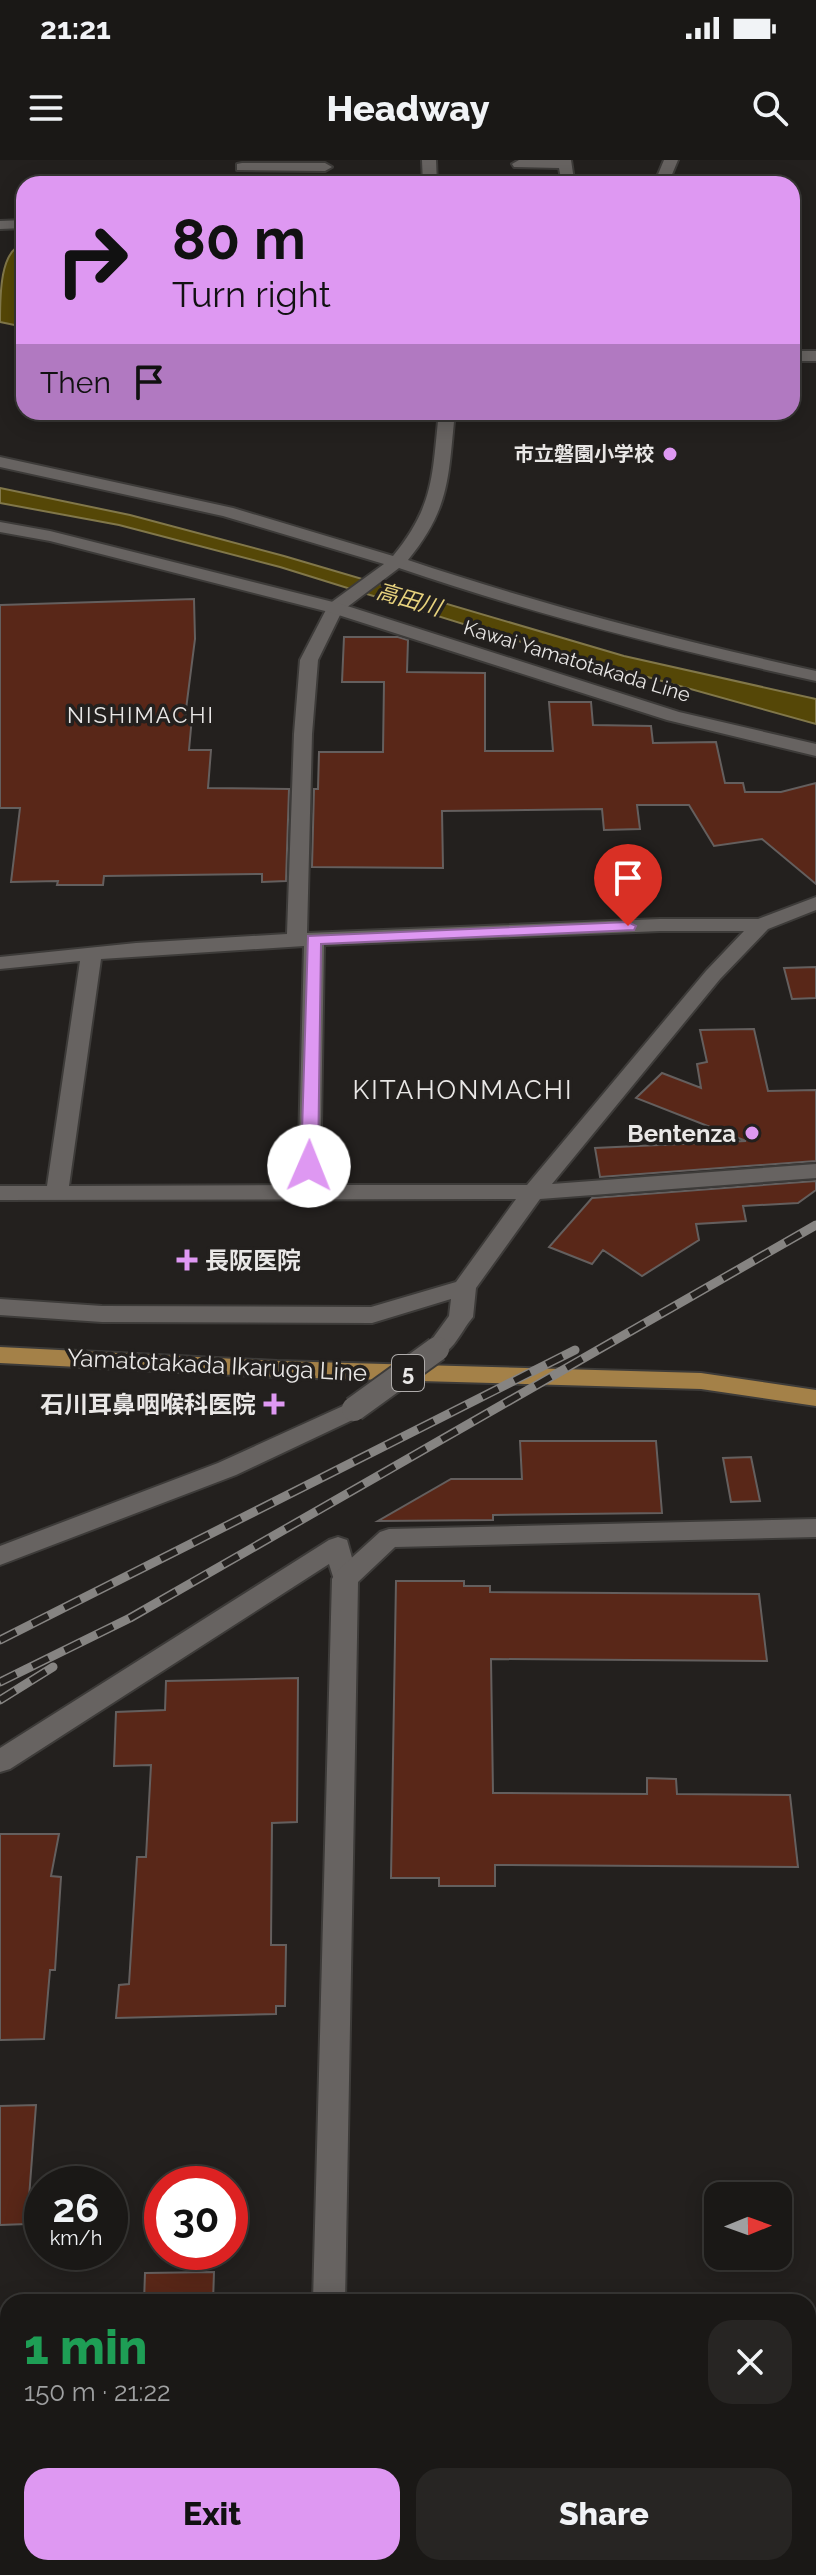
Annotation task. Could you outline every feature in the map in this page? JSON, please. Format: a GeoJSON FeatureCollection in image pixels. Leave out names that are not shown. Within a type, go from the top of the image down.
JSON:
{"type":"FeatureCollection","features":[{"type":"Feature","properties":{"kind":"main road","name":"Yamatotakada Ikaruga Line"},"geometry":{"type":"LineString","coordinates":[[0,1355],[293,1370],[701,1381],[816,1398]]}},
{"type":"Feature","properties":{"kind":"street"},"geometry":{"type":"LineString","coordinates":[[519,164],[564,162]]}},
{"type":"Feature","properties":{"kind":"street"},"geometry":{"type":"LineString","coordinates":[[242,167],[325,163]]}},
{"type":"Feature","properties":{"kind":"street"},"geometry":{"type":"LineString","coordinates":[[309,1191],[303,734],[309,660],[341,605],[397,562],[421,533],[438,495],[446,420]]}},
{"type":"Feature","properties":{"kind":"street"},"geometry":{"type":"LineString","coordinates":[[0,462],[227,512],[397,562],[516,602],[698,650],[816,676]]}},
{"type":"Feature","properties":{"kind":"street","name":"Kawai Yamatotakada Line"},"geometry":{"type":"LineString","coordinates":[[0,527],[341,605],[673,716],[816,750]]}},
{"type":"Feature","properties":{"kind":"street"},"geometry":{"type":"LineString","coordinates":[[0,963],[305,940],[660,925],[761,925],[816,903]]}},
{"type":"Feature","properties":{"kind":"street"},"geometry":{"type":"LineString","coordinates":[[0,1556],[227,1469],[354,1409],[437,1349],[461,1317],[464,1287],[533,1192],[713,975],[761,925]]}},
{"type":"Feature","properties":{"kind":"street"},"geometry":{"type":"LineString","coordinates":[[57,1192],[91,954]]}},
{"type":"Feature","properties":{"kind":"street"},"geometry":{"type":"LineString","coordinates":[[0,1193],[533,1192],[816,1171]]}},
{"type":"Feature","properties":{"kind":"street"},"geometry":{"type":"LineString","coordinates":[[0,1307],[102,1314],[372,1315],[464,1287]]}},
{"type":"Feature","properties":{"kind":"street"},"geometry":{"type":"LineString","coordinates":[[345,1579],[389,1538],[816,1528]]}},
{"type":"Feature","properties":{"kind":"street"},"geometry":{"type":"LineString","coordinates":[[0,1762],[338,1546],[345,1579],[329,2294]]}},
{"type":"Feature","properties":{"kind":"water"},"geometry":{"type":"Polygon","coordinates":[[[16,248],[16,325],[0,322],[1,287],[10,254],[16,248]]]}},
{"type":"Feature","properties":{"kind":"water","name":"高田川"},"geometry":{"type":"Polygon","coordinates":[[[0,488],[130,515],[284,556],[624,656],[816,699],[816,724],[515,640],[280,567],[119,525],[0,503],[0,488]]]}},
{"type":"Feature","properties":{"kind":"building"},"geometry":{"type":"Polygon","coordinates":[[[194,599],[195,639],[185,717],[192,717],[189,750],[211,750],[208,788],[289,789],[286,881],[262,882],[262,874],[104,876],[103,885],[57,885],[58,881],[11,882],[20,808],[0,808],[0,605],[194,599]]]}},
{"type":"Feature","properties":{"kind":"building"},"geometry":{"type":"Polygon","coordinates":[[[344,637],[398,637],[408,640],[407,672],[485,673],[485,751],[553,751],[549,702],[591,702],[593,725],[651,726],[653,743],[716,742],[725,783],[743,783],[745,792],[781,792],[816,783],[816,884],[762,839],[714,846],[689,805],[637,805],[640,829],[604,830],[602,809],[442,811],[443,868],[312,867],[314,789],[318,789],[319,752],[383,752],[384,682],[342,682],[344,637]]]}},
{"type":"Feature","properties":{"kind":"building"},"geometry":{"type":"Polygon","coordinates":[[[816,967],[816,998],[792,999],[784,968],[816,967]]]}},
{"type":"Feature","properties":{"kind":"building"},"geometry":{"type":"Polygon","coordinates":[[[754,1029],[768,1091],[816,1090],[816,1161],[600,1177],[595,1148],[746,1141],[636,1098],[662,1073],[701,1088],[697,1064],[707,1062],[700,1030],[754,1029]]]}},
{"type":"Feature","properties":{"kind":"building"},"geometry":{"type":"Polygon","coordinates":[[[816,1181],[816,1190],[798,1203],[743,1206],[746,1221],[696,1224],[699,1240],[642,1276],[603,1250],[592,1264],[549,1247],[592,1198],[816,1181]]]}},
{"type":"Feature","properties":{"kind":"building"},"geometry":{"type":"Polygon","coordinates":[[[520,1441],[656,1441],[662,1513],[493,1515],[493,1520],[378,1521],[451,1479],[522,1479],[520,1441]]]}},
{"type":"Feature","properties":{"kind":"building"},"geometry":{"type":"Polygon","coordinates":[[[751,1457],[760,1501],[731,1502],[723,1458],[751,1457]]]}},
{"type":"Feature","properties":{"kind":"building"},"geometry":{"type":"Polygon","coordinates":[[[396,1581],[464,1581],[464,1586],[490,1586],[490,1592],[759,1594],[767,1661],[491,1659],[493,1793],[647,1794],[647,1778],[676,1779],[677,1794],[790,1795],[798,1867],[495,1865],[495,1886],[439,1886],[439,1878],[391,1878],[396,1581]]]}},
{"type":"Feature","properties":{"kind":"building"},"geometry":{"type":"Polygon","coordinates":[[[298,1678],[297,1822],[272,1823],[271,1945],[286,1945],[285,2006],[276,2006],[276,2014],[116,2018],[119,1985],[129,1984],[137,1857],[146,1857],[151,1765],[114,1766],[116,1712],[165,1710],[166,1681],[298,1678]]]}},
{"type":"Feature","properties":{"kind":"building"},"geometry":{"type":"Polygon","coordinates":[[[0,1834],[59,1834],[51,1876],[61,1877],[55,1970],[50,1970],[44,2039],[0,2040],[0,1834]]]}},
{"type":"Feature","properties":{"kind":"building"},"geometry":{"type":"Polygon","coordinates":[[[36,2105],[31,2166],[24,2166],[24,2224],[0,2225],[0,2106],[36,2105]]]}},
{"type":"Feature","properties":{"kind":"building"},"geometry":{"type":"Polygon","coordinates":[[[214,2272],[213,2294],[144,2294],[145,2273],[214,2272]]]}},
{"type":"Feature","properties":{"kind":"railway"},"geometry":{"type":"LineString","coordinates":[[0,1682],[130,1618],[816,1225]]}},
{"type":"Feature","properties":{"kind":"railway"},"geometry":{"type":"LineString","coordinates":[[0,1640],[575,1350]]}},
{"type":"Feature","properties":{"kind":"railway"},"geometry":{"type":"LineString","coordinates":[[0,1700],[53,1667]]}},
{"type":"Feature","properties":{"kind":"place","name":"市立磐園小学校"},"geometry":{"type":"Point","coordinates":[670,454]}},
{"type":"Feature","properties":{"kind":"place","name":"Bentenza"},"geometry":{"type":"Point","coordinates":[752,1133]}},
{"type":"Feature","properties":{"kind":"place","name":"長阪医院"},"geometry":{"type":"Point","coordinates":[187,1260]}},
{"type":"Feature","properties":{"kind":"place","name":"石川耳鼻咽喉科医院"},"geometry":{"type":"Point","coordinates":[274,1404]}},
{"type":"Feature","properties":{"kind":"district","name":"NISHIMACHI"},"geometry":{"type":"Point","coordinates":[141,715]}},
{"type":"Feature","properties":{"kind":"district","name":"KITAHONMACHI"},"geometry":{"type":"Point","coordinates":[463,1090]}},
{"type":"Feature","properties":{"kind":"route"},"geometry":{"type":"LineString","coordinates":[[309,1166],[314,939],[628,926]]}}]}
